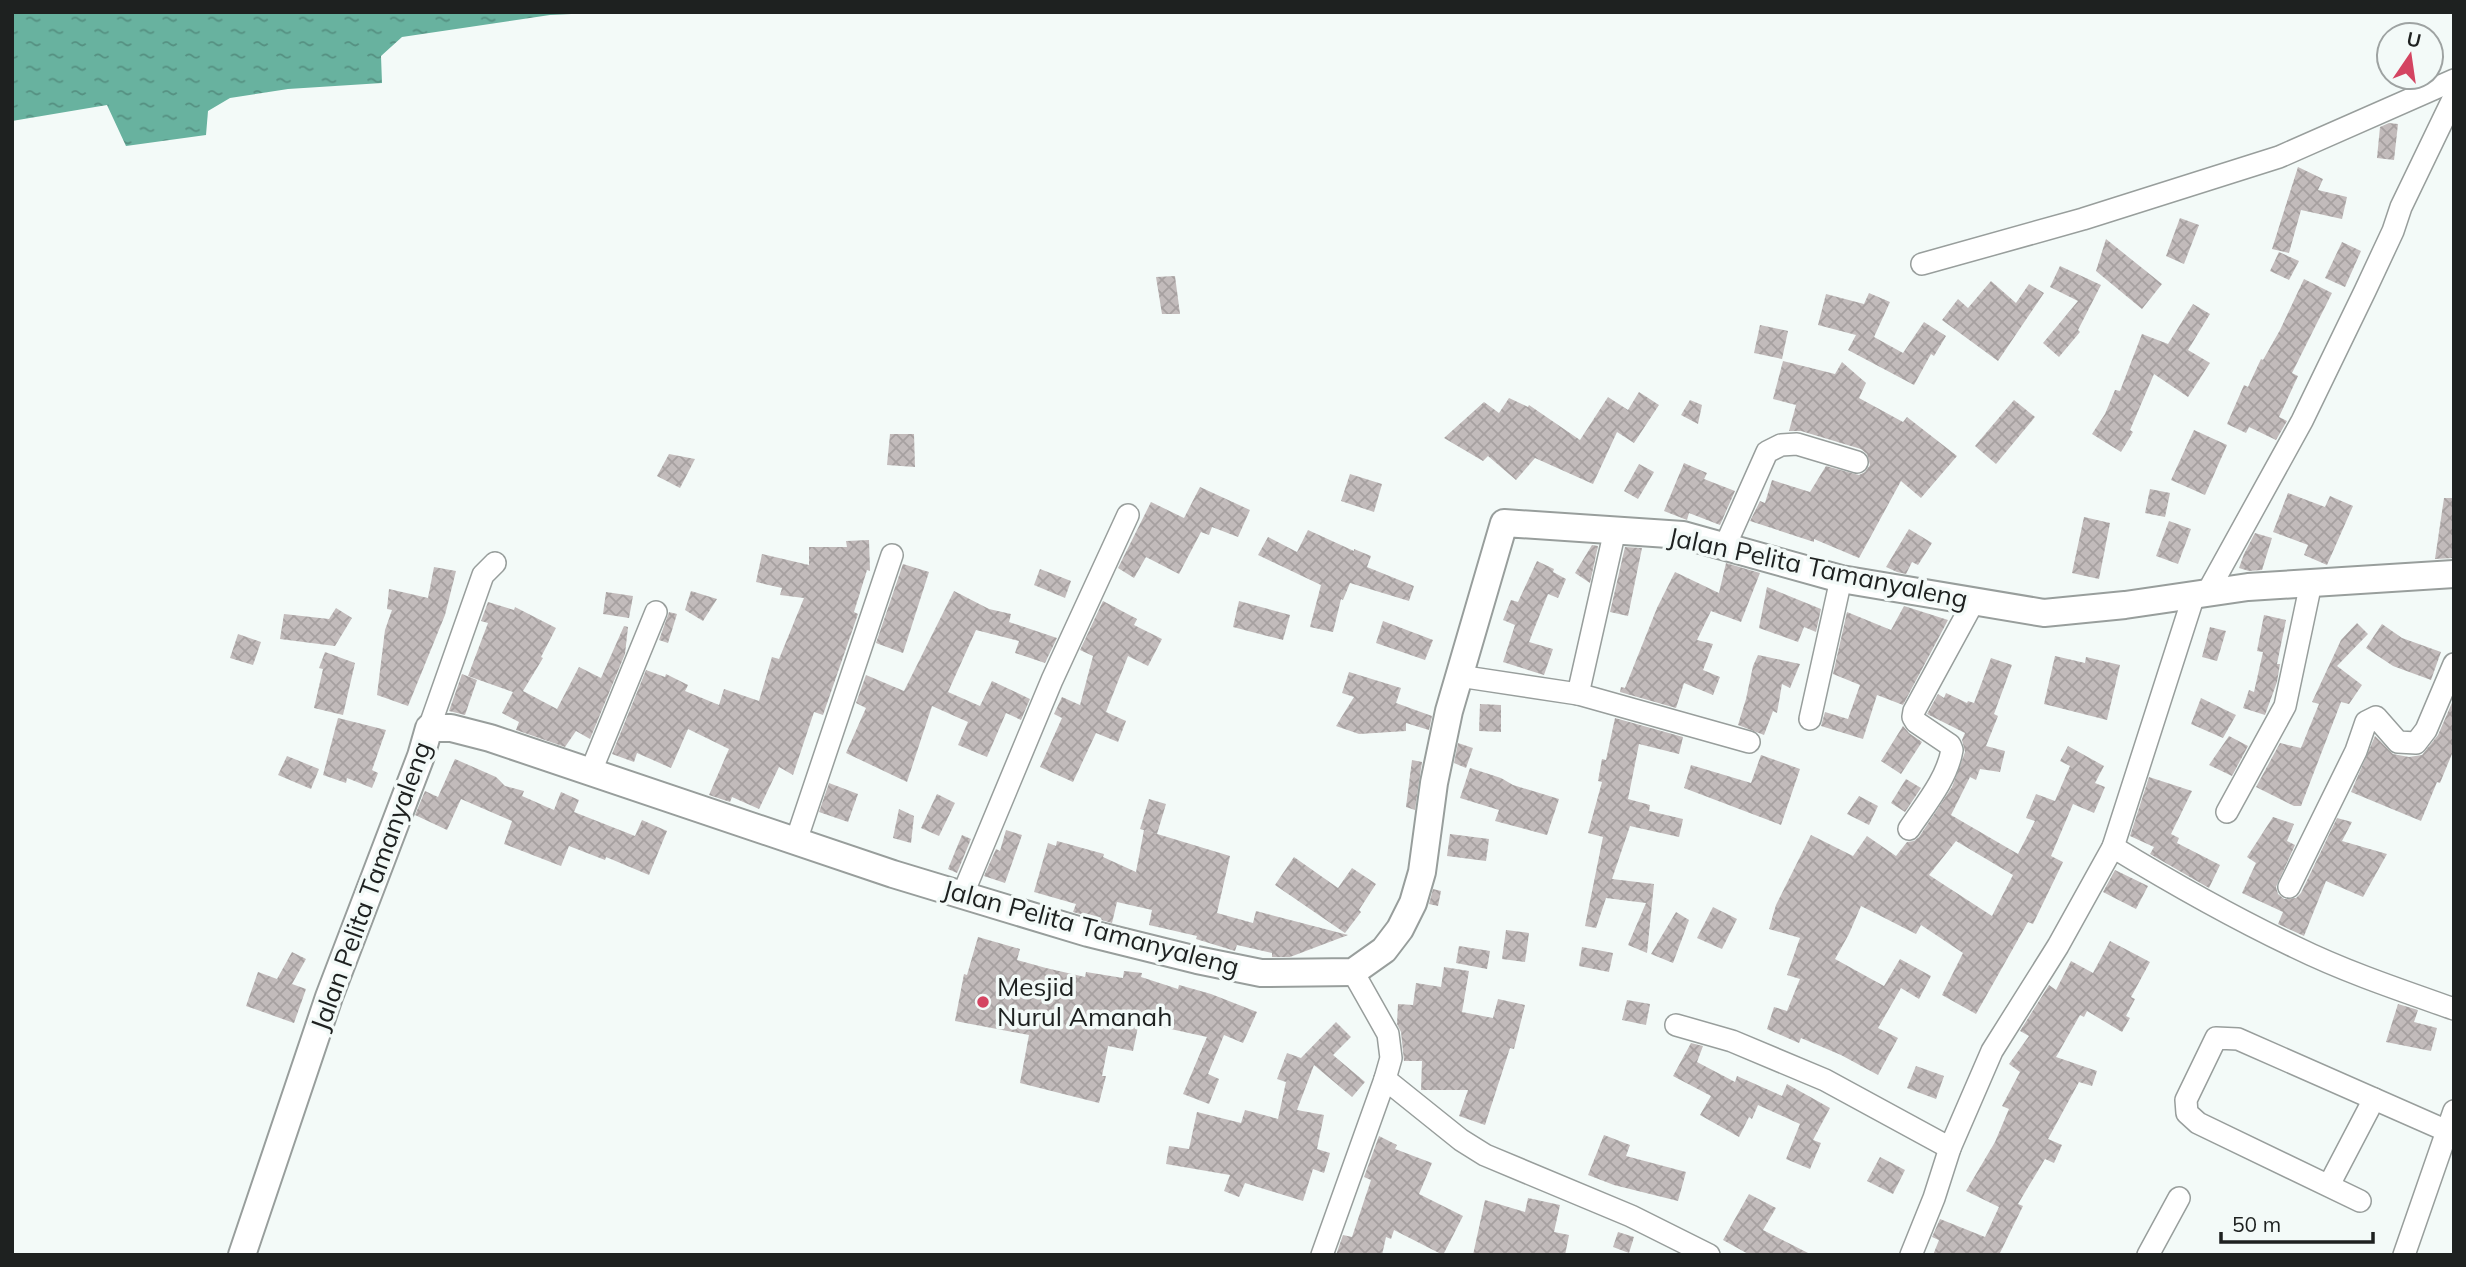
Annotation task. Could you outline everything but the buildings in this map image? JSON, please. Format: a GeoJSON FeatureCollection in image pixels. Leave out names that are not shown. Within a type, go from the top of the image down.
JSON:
{"type":"FeatureCollection","features":[{"type":"Feature","properties":{"kind":"street"},"geometry":{"type":"LineString","coordinates":[[1922,264],[2083,219],[2279,156],[2454,80]]}},
{"type":"Feature","properties":{"kind":"street"},"geometry":{"type":"LineString","coordinates":[[1911,1255],[1950,1148],[1992,1051],[2059,946],[2113,847],[2200,594],[2302,422],[2454,97]]}},
{"type":"Feature","properties":{"kind":"street"},"geometry":{"type":"LineString","coordinates":[[1725,546],[1768,452],[1782,444],[1797,444],[1857,462]]}},
{"type":"Feature","properties":{"kind":"street"},"geometry":{"type":"LineString","coordinates":[[962,896],[1052,680],[1128,515]]}},
{"type":"Feature","properties":{"kind":"street","name":"Jalan Pelita Tamanyaleng"},"geometry":{"type":"LineString","coordinates":[[242,1255],[329,997],[429,728],[471,732],[962,896],[1088,933],[1261,972],[1353,972],[1384,950],[1400,929],[1413,903],[1422,872],[1440,750],[1504,523],[1683,535],[1842,579],[2044,613],[2248,587],[2454,574]]}},
{"type":"Feature","properties":{"kind":"street"},"geometry":{"type":"LineString","coordinates":[[1578,694],[1615,530]]}},
{"type":"Feature","properties":{"kind":"street"},"geometry":{"type":"LineString","coordinates":[[796,841],[892,555]]}},
{"type":"Feature","properties":{"kind":"street"},"geometry":{"type":"LineString","coordinates":[[429,728],[483,575],[495,563]]}},
{"type":"Feature","properties":{"kind":"street"},"geometry":{"type":"LineString","coordinates":[[1810,719],[1842,579]]}},
{"type":"Feature","properties":{"kind":"street"},"geometry":{"type":"LineString","coordinates":[[2227,812],[2285,706],[2311,583]]}},
{"type":"Feature","properties":{"kind":"street"},"geometry":{"type":"LineString","coordinates":[[1909,829],[1933,793],[1946,769],[1952,750],[1950,745],[1916,722],[1913,718],[1914,711],[1974,601]]}},
{"type":"Feature","properties":{"kind":"street"},"geometry":{"type":"LineString","coordinates":[[591,771],[656,612]]}},
{"type":"Feature","properties":{"kind":"street"},"geometry":{"type":"LineString","coordinates":[[2289,887],[2356,751],[2366,722],[2376,717],[2398,742],[2416,743],[2426,730],[2454,664]]}},
{"type":"Feature","properties":{"kind":"street"},"geometry":{"type":"LineString","coordinates":[[1459,676],[1578,694],[1749,742]]}},
{"type":"Feature","properties":{"kind":"street"},"geometry":{"type":"LineString","coordinates":[[2113,847],[2173,883],[2297,948],[2454,1009]]}},
{"type":"Feature","properties":{"kind":"street"},"geometry":{"type":"LineString","coordinates":[[1322,1255],[1391,1058],[1388,1034],[1353,972]]}},
{"type":"Feature","properties":{"kind":"street"},"geometry":{"type":"LineString","coordinates":[[1676,1025],[1732,1041],[1825,1080],[1950,1148]]}},
{"type":"Feature","properties":{"kind":"street"},"geometry":{"type":"LineString","coordinates":[[2361,1201],[2198,1123],[2187,1113],[2186,1100],[2216,1038],[2238,1039],[2447,1131]]}},
{"type":"Feature","properties":{"kind":"street"},"geometry":{"type":"LineString","coordinates":[[1385,1079],[1461,1140],[1485,1155],[1632,1216],[1709,1255]]}},
{"type":"Feature","properties":{"kind":"street"},"geometry":{"type":"LineString","coordinates":[[2329,1185],[2374,1099]]}},
{"type":"Feature","properties":{"kind":"street"},"geometry":{"type":"LineString","coordinates":[[2404,1255],[2454,1111]]}},
{"type":"Feature","properties":{"kind":"street"},"geometry":{"type":"LineString","coordinates":[[2148,1255],[2179,1198]]}},
{"type":"Feature","properties":{"kind":"water"},"geometry":{"type":"Polygon","coordinates":[[[12,12],[614,12],[550,15],[402,37],[381,56],[382,83],[288,89],[230,98],[208,111],[206,135],[126,146],[107,105],[12,121],[12,12]]]}},
{"type":"Feature","properties":{"kind":"place","name":"Mesjid Nurul Amanah"},"geometry":{"type":"Point","coordinates":[983,1002]}}]}
